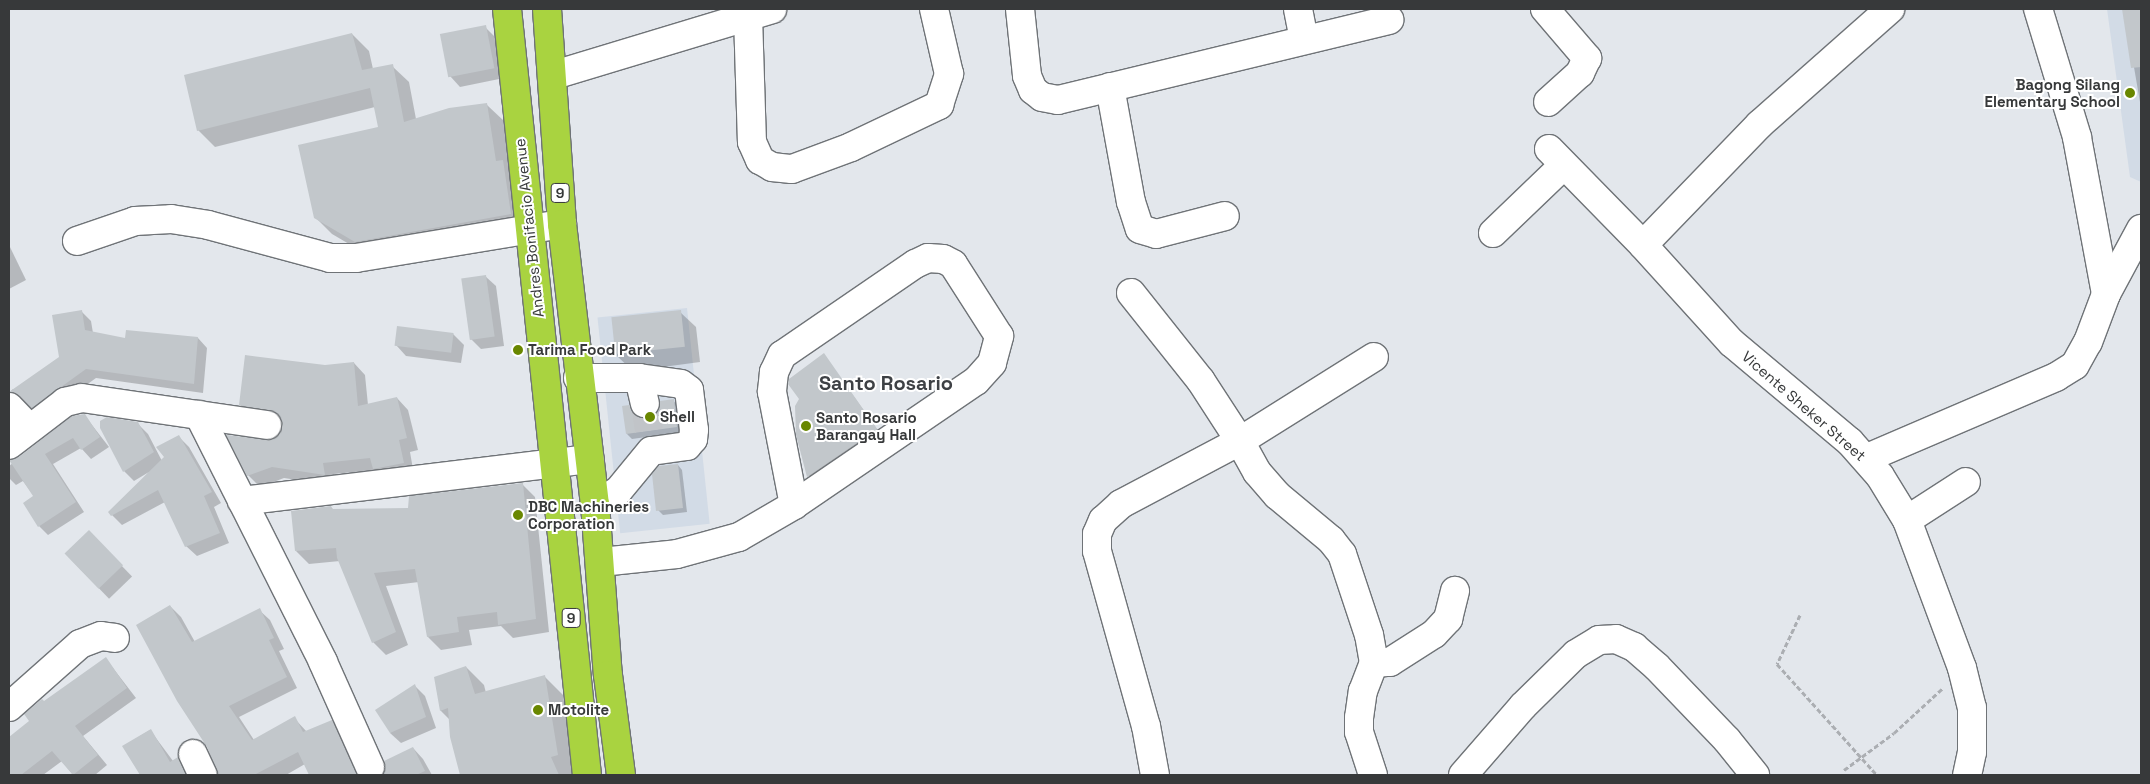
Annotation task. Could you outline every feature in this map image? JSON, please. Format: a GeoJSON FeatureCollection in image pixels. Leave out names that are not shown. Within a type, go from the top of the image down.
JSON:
{"type":"FeatureCollection","features":[{"type":"Feature","properties":{"kind":"highway","name":"Andres Bonifacio Avenue"},"geometry":{"type":"LineString","coordinates":[[507,9],[528,229],[555,462],[587,775]]}},
{"type":"Feature","properties":{"kind":"highway","name":"9"},"geometry":{"type":"LineString","coordinates":[[547,9],[554,75],[562,224],[578,378],[595,504],[601,562],[608,676],[621,775]]}},
{"type":"Feature","properties":{"kind":"street"},"geometry":{"type":"LineString","coordinates":[[554,75],[760,13],[752,142],[760,160],[772,167],[792,169],[851,147],[939,105],[950,74],[934,9]]}},
{"type":"Feature","properties":{"kind":"street"},"geometry":{"type":"LineString","coordinates":[[1020,9],[1027,76],[1032,90],[1042,97],[1058,100],[1304,39],[1389,20]]}},
{"type":"Feature","properties":{"kind":"street"},"geometry":{"type":"LineString","coordinates":[[1298,9],[1304,39]]}},
{"type":"Feature","properties":{"kind":"street"},"geometry":{"type":"LineString","coordinates":[[1545,9],[1587,58],[1580,73],[1548,102]]}},
{"type":"Feature","properties":{"kind":"street"},"geometry":{"type":"LineString","coordinates":[[1643,245],[1760,124],[1890,9]]}},
{"type":"Feature","properties":{"kind":"street"},"geometry":{"type":"LineString","coordinates":[[2038,9],[2077,138],[2106,294]]}},
{"type":"Feature","properties":{"kind":"street"},"geometry":{"type":"LineString","coordinates":[[1110,87],[1130,202],[1140,229],[1156,234],[1224,216]]}},
{"type":"Feature","properties":{"kind":"street","name":"Vicente Sheker Street"},"geometry":{"type":"LineString","coordinates":[[1493,233],[1557,157],[1643,245],[1732,343],[1867,458],[1907,520],[1962,668],[1972,708],[1972,752],[1967,775]]}},
{"type":"Feature","properties":{"kind":"street"},"geometry":{"type":"LineString","coordinates":[[76,241],[135,222],[171,219],[208,225],[330,258],[356,258],[562,224]]}},
{"type":"Feature","properties":{"kind":"street"},"geometry":{"type":"LineString","coordinates":[[1867,458],[2056,376],[2075,365],[2088,342],[2106,294],[2141,229]]}},
{"type":"Feature","properties":{"kind":"street"},"geometry":{"type":"LineString","coordinates":[[601,562],[677,554],[739,537],[794,505],[976,381],[992,363],[999,336],[953,264],[943,259],[928,258],[915,264],[782,355],[774,372],[772,392],[794,505]]}},
{"type":"Feature","properties":{"kind":"street"},"geometry":{"type":"LineString","coordinates":[[1131,293],[1201,381],[1240,441],[1257,472],[1277,495],[1331,540],[1342,554],[1369,635],[1374,663],[1363,691],[1359,718],[1359,732],[1373,775]]}},
{"type":"Feature","properties":{"kind":"street"},"geometry":{"type":"LineString","coordinates":[[1155,775],[1146,726],[1097,551],[1097,534],[1103,520],[1121,504],[1240,441],[1374,356]]}},
{"type":"Feature","properties":{"kind":"street"},"geometry":{"type":"LineString","coordinates":[[578,378],[642,390],[668,380],[689,390],[693,439],[687,446],[650,441],[618,491],[595,504]]}},
{"type":"Feature","properties":{"kind":"street"},"geometry":{"type":"LineString","coordinates":[[9,408],[19,436],[65,402],[82,398],[267,425]]}},
{"type":"Feature","properties":{"kind":"street"},"geometry":{"type":"LineString","coordinates":[[199,416],[323,662],[370,767]]}},
{"type":"Feature","properties":{"kind":"street"},"geometry":{"type":"LineString","coordinates":[[242,501],[589,459]]}},
{"type":"Feature","properties":{"kind":"street"},"geometry":{"type":"LineString","coordinates":[[1907,520],[1966,482]]}},
{"type":"Feature","properties":{"kind":"street"},"geometry":{"type":"LineString","coordinates":[[1374,663],[1390,662],[1434,634],[1448,619],[1455,591]]}},
{"type":"Feature","properties":{"kind":"street"},"geometry":{"type":"LineString","coordinates":[[9,707],[80,644],[101,636],[115,638]]}},
{"type":"Feature","properties":{"kind":"street"},"geometry":{"type":"LineString","coordinates":[[1463,775],[1523,706],[1576,654],[1600,640],[1616,639],[1634,647],[1657,667],[1728,740],[1755,775]]}},
{"type":"Feature","properties":{"kind":"path"},"geometry":{"type":"LineString","coordinates":[[1800,615],[1776,664],[1876,775]]}},
{"type":"Feature","properties":{"kind":"path"},"geometry":{"type":"LineString","coordinates":[[1844,770],[1928,704],[1962,668]]}},
{"type":"Feature","properties":{"kind":"shaded area","name":"Bagong Silang Elementary School"},"geometry":{"type":"Polygon","coordinates":[[[2107,9],[2141,9],[2141,182],[2130,177],[2107,9]]]}},
{"type":"Feature","properties":{"kind":"shaded area"},"geometry":{"type":"Polygon","coordinates":[[[687,308],[710,524],[620,533],[597,317],[687,308]]]}},
{"type":"Feature","properties":{"kind":"building"},"geometry":{"type":"Polygon","coordinates":[[[2122,9],[2141,9],[2141,67],[2131,68],[2122,9]]]}},
{"type":"Feature","properties":{"kind":"building"},"geometry":{"type":"Polygon","coordinates":[[[486,25],[494,68],[448,77],[440,34],[486,25]]]}},
{"type":"Feature","properties":{"kind":"building"},"geometry":{"type":"Polygon","coordinates":[[[352,33],[362,70],[393,64],[404,122],[449,108],[487,103],[496,161],[503,160],[511,214],[355,242],[314,218],[298,145],[378,127],[370,88],[197,131],[184,75],[352,33]]]}},
{"type":"Feature","properties":{"kind":"building"},"geometry":{"type":"Polygon","coordinates":[[[486,275],[495,336],[470,340],[461,278],[486,275]]]}},
{"type":"Feature","properties":{"kind":"building"},"geometry":{"type":"Polygon","coordinates":[[[82,310],[85,330],[125,338],[126,330],[198,337],[194,384],[86,369],[32,408],[20,396],[9,392],[59,357],[52,315],[82,310]]]}},
{"type":"Feature","properties":{"kind":"building"},"geometry":{"type":"Polygon","coordinates":[[[681,310],[685,347],[615,354],[611,317],[681,310]]]}},
{"type":"Feature","properties":{"kind":"building"},"geometry":{"type":"Polygon","coordinates":[[[397,326],[454,333],[451,353],[395,346],[397,326]]]}},
{"type":"Feature","properties":{"kind":"building"},"geometry":{"type":"Polygon","coordinates":[[[824,353],[877,429],[807,477],[796,435],[795,406],[799,399],[788,384],[789,379],[824,353]]]}},
{"type":"Feature","properties":{"kind":"building"},"geometry":{"type":"Polygon","coordinates":[[[245,355],[325,365],[354,362],[358,406],[397,397],[407,438],[399,440],[404,463],[373,469],[370,458],[323,463],[325,475],[272,467],[247,476],[226,435],[272,440],[282,427],[276,412],[239,405],[245,355]]]}},
{"type":"Feature","properties":{"kind":"building","name":"Shell"},"geometry":{"type":"Polygon","coordinates":[[[674,399],[677,427],[626,434],[622,406],[629,405],[634,414],[648,418],[656,414],[660,401],[674,399]]]}},
{"type":"Feature","properties":{"kind":"building"},"geometry":{"type":"Polygon","coordinates":[[[85,414],[100,437],[81,450],[73,438],[45,454],[76,502],[38,527],[23,503],[33,496],[9,460],[19,457],[72,416],[85,414]]]}},
{"type":"Feature","properties":{"kind":"building"},"geometry":{"type":"Polygon","coordinates":[[[107,417],[138,422],[154,452],[123,472],[100,428],[100,421],[107,417]]]}},
{"type":"Feature","properties":{"kind":"building"},"geometry":{"type":"Polygon","coordinates":[[[179,435],[212,492],[204,496],[220,533],[185,547],[158,490],[111,516],[108,512],[164,457],[156,447],[179,435]]]}},
{"type":"Feature","properties":{"kind":"building"},"geometry":{"type":"Polygon","coordinates":[[[678,464],[683,508],[656,511],[652,474],[659,466],[678,464]]]}},
{"type":"Feature","properties":{"kind":"building"},"geometry":{"type":"Polygon","coordinates":[[[523,483],[536,619],[498,625],[497,612],[457,617],[459,632],[427,637],[415,569],[374,573],[396,632],[372,643],[337,558],[336,548],[295,551],[291,511],[331,506],[332,509],[408,508],[409,496],[523,483]]]}},
{"type":"Feature","properties":{"kind":"building"},"geometry":{"type":"Polygon","coordinates":[[[89,530],[123,565],[99,589],[65,554],[89,530]]]}},
{"type":"Feature","properties":{"kind":"building"},"geometry":{"type":"Polygon","coordinates":[[[170,605],[192,642],[260,608],[274,638],[269,640],[287,677],[229,706],[252,740],[295,716],[303,732],[332,720],[357,775],[309,775],[298,752],[254,775],[218,775],[207,747],[177,701],[136,625],[170,605]]]}},
{"type":"Feature","properties":{"kind":"building"},"geometry":{"type":"Polygon","coordinates":[[[106,657],[127,688],[75,726],[98,755],[73,775],[52,751],[21,775],[9,775],[9,737],[29,721],[24,714],[42,699],[44,701],[106,657]]]}},
{"type":"Feature","properties":{"kind":"building"},"geometry":{"type":"Polygon","coordinates":[[[466,666],[475,694],[545,675],[558,755],[551,757],[559,775],[460,775],[450,737],[448,708],[440,711],[434,677],[466,666]]]}},
{"type":"Feature","properties":{"kind":"building"},"geometry":{"type":"Polygon","coordinates":[[[415,684],[426,717],[390,733],[375,710],[415,684]]]}},
{"type":"Feature","properties":{"kind":"building"},"geometry":{"type":"Polygon","coordinates":[[[151,729],[170,762],[178,757],[186,775],[140,775],[122,746],[151,729]]]}},
{"type":"Feature","properties":{"kind":"building"},"geometry":{"type":"Polygon","coordinates":[[[413,747],[425,771],[416,775],[383,775],[384,761],[413,747]]]}},
{"type":"Feature","properties":{"kind":"tunnel"},"geometry":{"type":"LineString","coordinates":[[645,403],[649,431]]}},
{"type":"Feature","properties":{"kind":"place","name":"Bagong Silang Elementary School"},"geometry":{"type":"Point","coordinates":[2130,93]}},
{"type":"Feature","properties":{"kind":"place","name":"Tarima Food Park"},"geometry":{"type":"Point","coordinates":[518,350]}},
{"type":"Feature","properties":{"kind":"place","name":"Shell"},"geometry":{"type":"Point","coordinates":[650,417]}},
{"type":"Feature","properties":{"kind":"place","name":"Santo Rosario Barangay Hall"},"geometry":{"type":"Point","coordinates":[806,426]}},
{"type":"Feature","properties":{"kind":"place","name":"DBC Machineries Corporation"},"geometry":{"type":"Point","coordinates":[518,515]}},
{"type":"Feature","properties":{"kind":"place","name":"Motolite"},"geometry":{"type":"Point","coordinates":[538,710]}},
{"type":"Feature","properties":{"kind":"district","name":"Santo Rosario"},"geometry":{"type":"Point","coordinates":[886,383]}}]}
